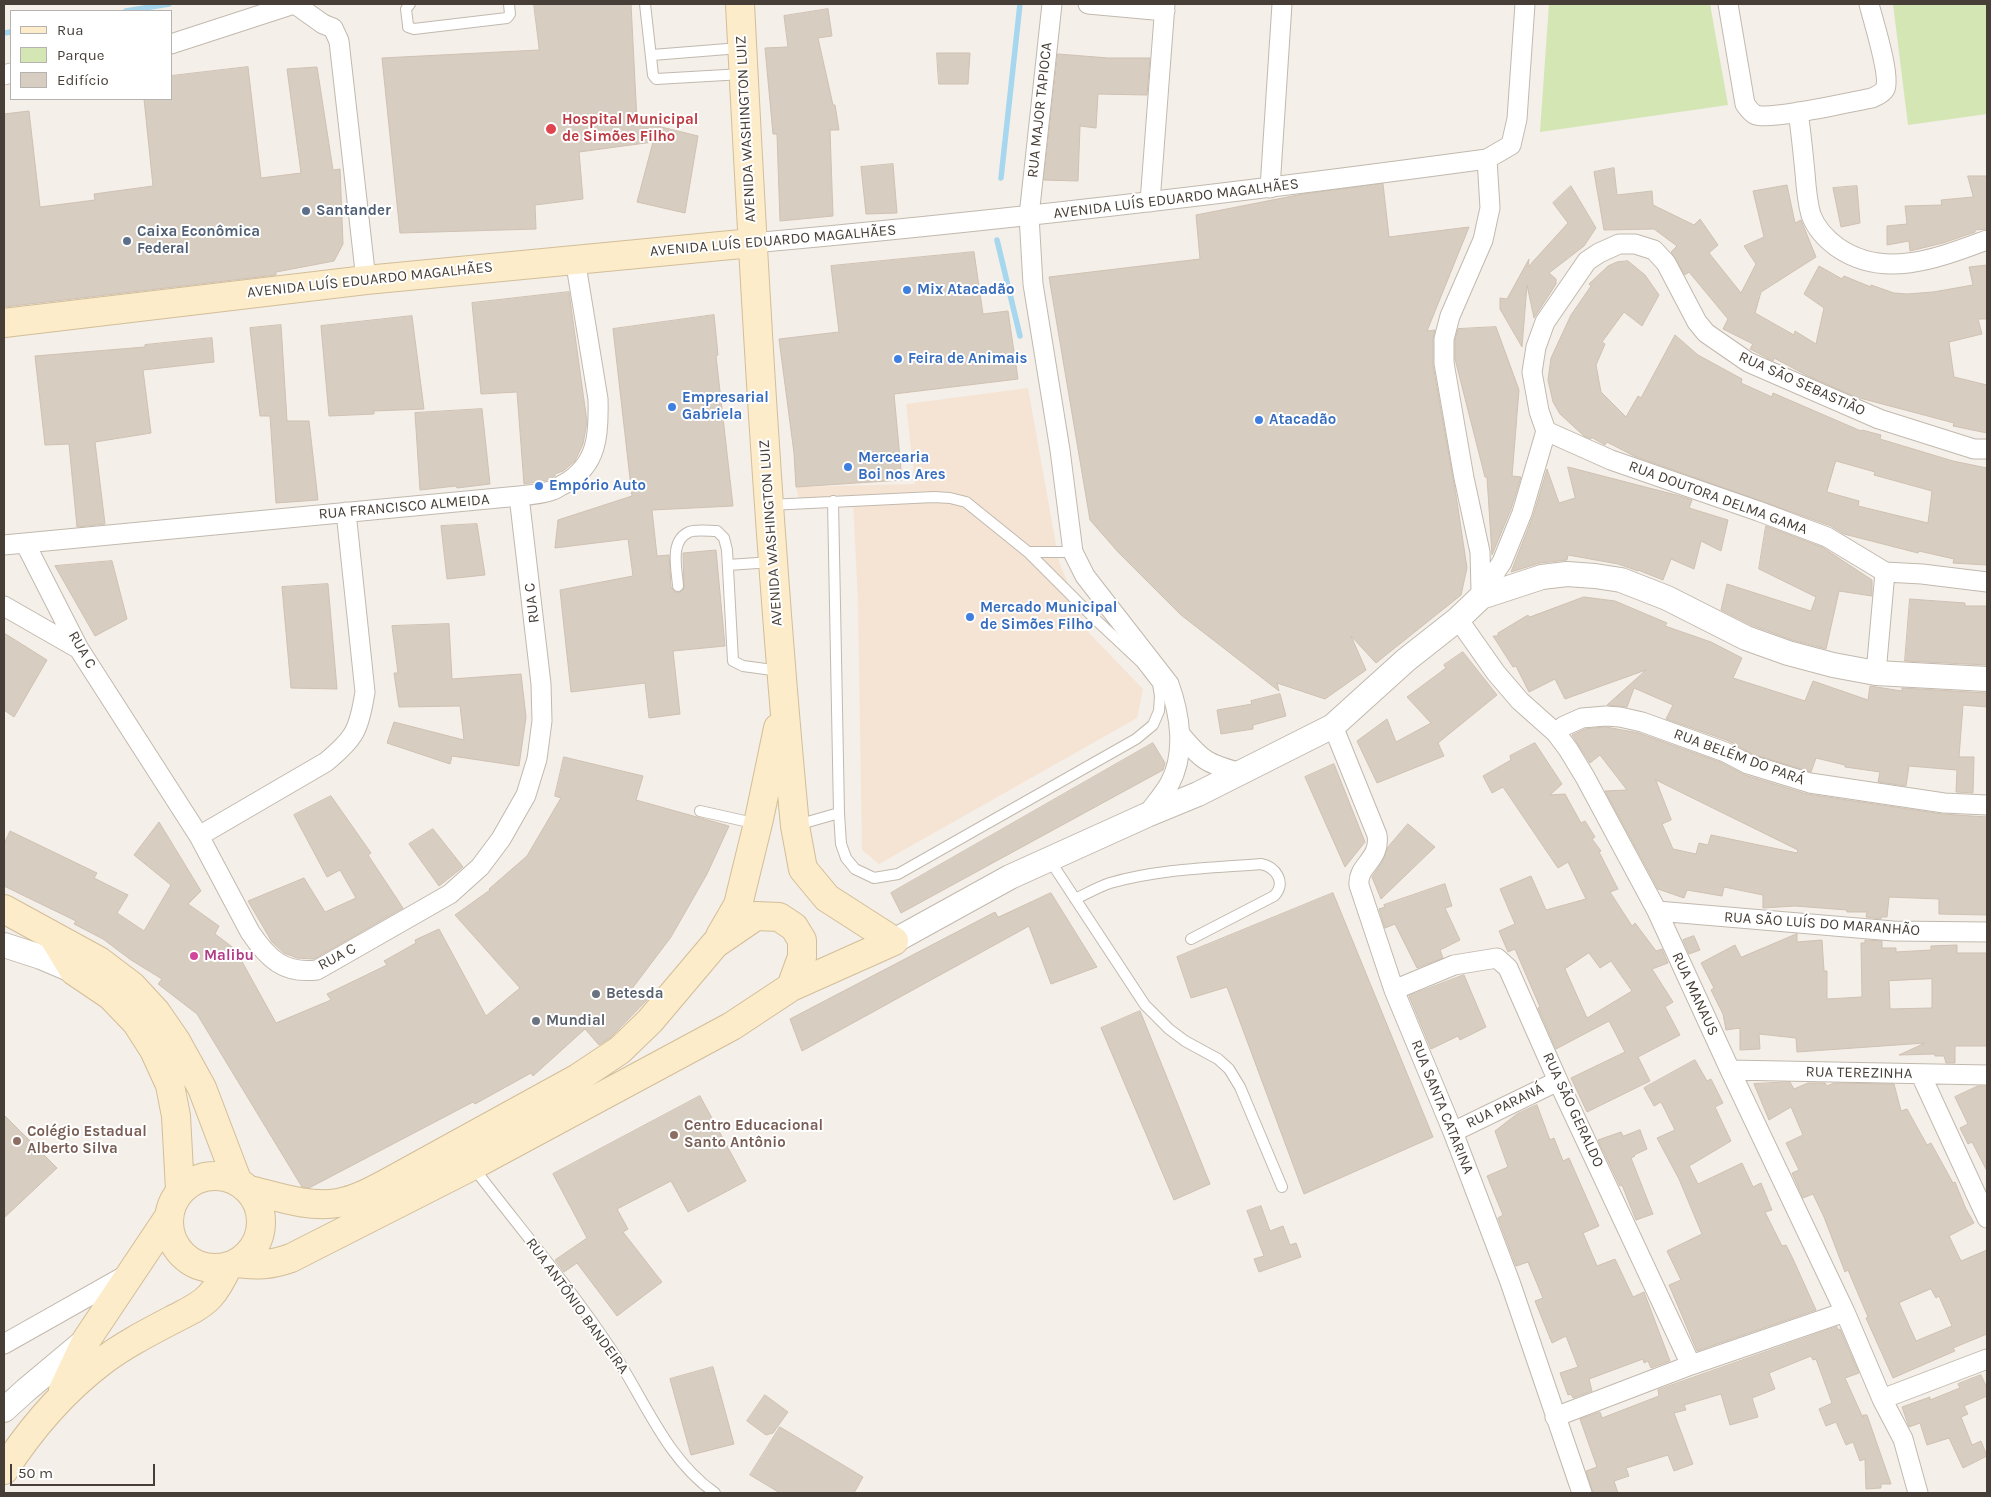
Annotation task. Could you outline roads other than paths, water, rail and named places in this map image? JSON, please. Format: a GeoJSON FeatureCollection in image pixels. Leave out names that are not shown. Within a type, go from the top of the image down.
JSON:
{"type":"FeatureCollection","features":[{"type":"Feature","properties":{"kind":"main road","name":"AVENIDA WASHINGTON LUIZ"},"geometry":{"type":"LineString","coordinates":[[740,4],[768,505],[795,826],[803,869],[827,898],[894,941]]}},
{"type":"Feature","properties":{"kind":"main road","name":"AVENIDA LUÍS EDUARDO MAGALHÃES"},"geometry":{"type":"LineString","coordinates":[[4,323],[366,280],[752,243]]}},
{"type":"Feature","properties":{"kind":"main road","name":"AVENIDA WASHINGTON LUIZ"},"geometry":{"type":"LineString","coordinates":[[715,944],[738,905],[758,824],[784,702]]}},
{"type":"Feature","properties":{"kind":"main road"},"geometry":{"type":"LineString","coordinates":[[758,824],[792,799]]}},
{"type":"Feature","properties":{"kind":"main road"},"geometry":{"type":"LineString","coordinates":[[4,909],[99,961],[132,986],[156,1012],[176,1041],[202,1088],[243,1185],[259,1205],[262,1222],[259,1239],[250,1253],[232,1265],[210,1296],[199,1305],[127,1344],[100,1363],[58,1400],[35,1426],[4,1470]]}},
{"type":"Feature","properties":{"kind":"main road"},"geometry":{"type":"LineString","coordinates":[[791,987],[802,957],[802,940],[794,927],[779,917],[756,916],[715,944],[650,1021],[620,1050],[578,1078],[385,1184],[359,1197],[339,1203],[315,1204],[243,1185],[221,1175],[205,1176],[190,1182],[180,1190],[171,1205],[168,1218],[169,1234],[176,1247],[186,1258],[199,1266],[214,1268],[232,1265],[256,1266],[274,1264],[291,1258],[472,1166],[732,1026],[791,987],[894,941]]}},
{"type":"Feature","properties":{"kind":"main road"},"geometry":{"type":"LineString","coordinates":[[54,938],[74,971],[111,996],[136,1022],[154,1050],[170,1086],[176,1116],[180,1190]]}},
{"type":"Feature","properties":{"kind":"main road"},"geometry":{"type":"LineString","coordinates":[[58,1400],[87,1339],[168,1218]]}},
{"type":"Feature","properties":{"kind":"street"},"geometry":{"type":"LineString","coordinates":[[172,44],[295,4],[323,24],[333,28],[339,41],[366,280]]}},
{"type":"Feature","properties":{"kind":"street","name":"RUA MAJOR TAPIOCA"},"geometry":{"type":"LineString","coordinates":[[1052,4],[1029,216],[1033,284],[1060,450],[1073,552]]}},
{"type":"Feature","properties":{"kind":"street"},"geometry":{"type":"LineString","coordinates":[[1088,4],[1165,7],[1150,202]]}},
{"type":"Feature","properties":{"kind":"street"},"geometry":{"type":"LineString","coordinates":[[1270,188],[1282,4]]}},
{"type":"Feature","properties":{"kind":"street","name":"AVENIDA LUÍS EDUARDO MAGALHÃES"},"geometry":{"type":"LineString","coordinates":[[752,243],[1029,216],[1270,188],[1488,159],[1511,145],[1517,119],[1525,4]]}},
{"type":"Feature","properties":{"kind":"street"},"geometry":{"type":"LineString","coordinates":[[1728,4],[1745,104],[1756,115],[1768,116],[1872,98],[1881,94],[1885,89],[1884,63],[1870,4]]}},
{"type":"Feature","properties":{"kind":"street"},"geometry":{"type":"LineString","coordinates":[[1798,112],[1812,216],[1820,230],[1849,256],[1867,262],[1891,265],[1936,257],[1987,240]]}},
{"type":"Feature","properties":{"kind":"street"},"geometry":{"type":"LineString","coordinates":[[1481,594],[1480,552],[1464,478],[1444,363],[1444,339],[1450,316],[1483,240],[1490,208],[1488,159]]}},
{"type":"Feature","properties":{"kind":"street","name":"RUA SÃO SEBASTIÃO"},"geometry":{"type":"LineString","coordinates":[[1546,431],[1539,411],[1532,372],[1536,347],[1544,322],[1587,261],[1598,253],[1619,244],[1635,244],[1654,250],[1666,264],[1701,327],[1725,348],[1748,362],[1879,418],[1974,449],[1987,449]]}},
{"type":"Feature","properties":{"kind":"street","name":"RUA FRANCISCO ALMEIDA"},"geometry":{"type":"LineString","coordinates":[[4,545],[519,496],[551,491],[570,481],[585,468],[595,450],[599,420],[598,399],[575,259]]}},
{"type":"Feature","properties":{"kind":"street"},"geometry":{"type":"LineString","coordinates":[[894,941],[1048,858],[1198,794],[1333,726],[1406,660],[1458,619],[1481,594],[1502,562],[1522,512],[1546,431]]}},
{"type":"Feature","properties":{"kind":"street","name":"RUA DOUTORA DELMA GAMA"},"geometry":{"type":"LineString","coordinates":[[1546,431],[1611,460],[1827,537],[1885,572],[1922,574],[1987,582]]}},
{"type":"Feature","properties":{"kind":"street","name":"RUA C"},"geometry":{"type":"LineString","coordinates":[[25,543],[80,649],[199,836],[259,945],[278,964],[290,969],[317,970],[450,894],[480,867],[501,839],[526,794],[537,759],[542,721],[541,684],[519,496]]}},
{"type":"Feature","properties":{"kind":"street"},"geometry":{"type":"LineString","coordinates":[[199,836],[326,762],[344,747],[355,734],[361,717],[365,692],[346,512]]}},
{"type":"Feature","properties":{"kind":"street"},"geometry":{"type":"LineString","coordinates":[[1073,552],[1086,576],[1169,684],[1176,701],[1180,734],[1178,760],[1170,783],[1147,815]]}},
{"type":"Feature","properties":{"kind":"street"},"geometry":{"type":"LineString","coordinates":[[1876,673],[1885,572]]}},
{"type":"Feature","properties":{"kind":"street"},"geometry":{"type":"LineString","coordinates":[[1481,594],[1542,577],[1567,574],[1621,580],[1667,598],[1746,638],[1824,663],[1876,673],[1987,679]]}},
{"type":"Feature","properties":{"kind":"street"},"geometry":{"type":"LineString","coordinates":[[4,606],[80,649]]}},
{"type":"Feature","properties":{"kind":"street","name":"RUA MANAUS"},"geometry":{"type":"LineString","coordinates":[[1458,619],[1502,680],[1520,701],[1556,734],[1577,762],[1657,911],[1730,1070],[1846,1312],[1882,1400],[1903,1439],[1918,1493]]}},
{"type":"Feature","properties":{"kind":"street","name":"RUA BELÉM DO PARÁ"},"geometry":{"type":"LineString","coordinates":[[1556,734],[1564,726],[1582,718],[1620,716],[1725,752],[1748,764],[1810,783],[1944,803],[1987,805]]}},
{"type":"Feature","properties":{"kind":"street","name":"RUA SANTA CATARINA"},"geometry":{"type":"LineString","coordinates":[[1333,726],[1377,834],[1378,849],[1358,880],[1394,990],[1453,1132],[1510,1282],[1582,1493]]}},
{"type":"Feature","properties":{"kind":"street"},"geometry":{"type":"LineString","coordinates":[[1180,734],[1194,751],[1211,764],[1241,773]]}},
{"type":"Feature","properties":{"kind":"street","name":"RUA SÃO LUÍS DO MARANHÃO"},"geometry":{"type":"LineString","coordinates":[[1657,911],[1893,931],[1987,932]]}},
{"type":"Feature","properties":{"kind":"street"},"geometry":{"type":"LineString","coordinates":[[4,945],[41,957],[74,971]]}},
{"type":"Feature","properties":{"kind":"street","name":"RUA SÃO GERALDO"},"geometry":{"type":"LineString","coordinates":[[1394,990],[1454,965],[1497,958],[1508,968],[1558,1081],[1691,1365]]}},
{"type":"Feature","properties":{"kind":"street","name":"RUA TEREZINHA"},"geometry":{"type":"LineString","coordinates":[[1730,1070],[1987,1075]]}},
{"type":"Feature","properties":{"kind":"street"},"geometry":{"type":"LineString","coordinates":[[1921,1075],[1987,1218]]}},
{"type":"Feature","properties":{"kind":"street","name":"RUA PARANÁ"},"geometry":{"type":"LineString","coordinates":[[1453,1132],[1558,1081]]}},
{"type":"Feature","properties":{"kind":"street"},"geometry":{"type":"LineString","coordinates":[[4,1344],[131,1272]]}},
{"type":"Feature","properties":{"kind":"street"},"geometry":{"type":"LineString","coordinates":[[1555,1417],[1691,1365],[1846,1312]]}},
{"type":"Feature","properties":{"kind":"street"},"geometry":{"type":"LineString","coordinates":[[4,1410],[87,1339]]}},
{"type":"Feature","properties":{"kind":"street"},"geometry":{"type":"LineString","coordinates":[[1882,1400],[1987,1359]]}},
{"type":"Feature","properties":{"kind":"lane"},"geometry":{"type":"LineString","coordinates":[[410,4],[406,9],[408,27],[414,29],[507,18],[510,14],[508,4]]}},
{"type":"Feature","properties":{"kind":"lane"},"geometry":{"type":"LineString","coordinates":[[645,4],[653,75],[659,80],[742,61]]}},
{"type":"Feature","properties":{"kind":"lane"},"geometry":{"type":"LineString","coordinates":[[652,55],[742,61]]}},
{"type":"Feature","properties":{"kind":"lane"},"geometry":{"type":"LineString","coordinates":[[768,505],[833,501],[934,497],[966,502],[1028,552],[1141,662],[1158,684],[1160,696],[1159,711],[1153,725],[1136,739],[898,874],[874,878],[855,869],[846,858],[841,844],[839,813],[833,501]]}},
{"type":"Feature","properties":{"kind":"lane"},"geometry":{"type":"LineString","coordinates":[[678,586],[676,550],[680,541],[690,532],[717,531],[724,538],[728,550],[733,661],[742,666],[781,671]]}},
{"type":"Feature","properties":{"kind":"lane"},"geometry":{"type":"LineString","coordinates":[[1028,552],[1073,552]]}},
{"type":"Feature","properties":{"kind":"lane"},"geometry":{"type":"LineString","coordinates":[[728,565],[772,562]]}},
{"type":"Feature","properties":{"kind":"lane"},"geometry":{"type":"LineString","coordinates":[[700,811],[758,824]]}},
{"type":"Feature","properties":{"kind":"lane"},"geometry":{"type":"LineString","coordinates":[[795,826],[839,813]]}},
{"type":"Feature","properties":{"kind":"lane"},"geometry":{"type":"LineString","coordinates":[[1048,858],[1145,1005],[1174,1033],[1218,1059],[1229,1069],[1240,1087],[1282,1186]]}},
{"type":"Feature","properties":{"kind":"lane"},"geometry":{"type":"LineString","coordinates":[[1074,899],[1108,884],[1174,870],[1261,864],[1275,870],[1280,884],[1279,891],[1274,896],[1191,939]]}},
{"type":"Feature","properties":{"kind":"lane","name":"RUA ANTÔNIO BANDEIRA"},"geometry":{"type":"LineString","coordinates":[[472,1166],[596,1327],[634,1384],[665,1441],[684,1466],[714,1493]]}},
{"type":"Feature","properties":{"kind":"waterway"},"geometry":{"type":"LineString","coordinates":[[132,10],[169,4]]}},
{"type":"Feature","properties":{"kind":"waterway"},"geometry":{"type":"LineString","coordinates":[[1001,178],[1020,4]]}},
{"type":"Feature","properties":{"kind":"waterway"},"geometry":{"type":"LineString","coordinates":[[4,33],[10,32]]}},
{"type":"Feature","properties":{"kind":"waterway"},"geometry":{"type":"LineString","coordinates":[[997,240],[1020,336]]}},
{"type":"Feature","properties":{"kind":"place","name":"Hospital Municipal de Simões Filho"},"geometry":{"type":"Point","coordinates":[551,129]}},
{"type":"Feature","properties":{"kind":"place","name":"Santander"},"geometry":{"type":"Point","coordinates":[306,211]}},
{"type":"Feature","properties":{"kind":"place","name":"Caixa Econômica Federal"},"geometry":{"type":"Point","coordinates":[127,241]}},
{"type":"Feature","properties":{"kind":"place","name":"Mix Atacadão"},"geometry":{"type":"Point","coordinates":[907,290]}},
{"type":"Feature","properties":{"kind":"place","name":"Feira de Animais"},"geometry":{"type":"Point","coordinates":[898,359]}},
{"type":"Feature","properties":{"kind":"place","name":"Empresarial Gabriela"},"geometry":{"type":"Point","coordinates":[672,407]}},
{"type":"Feature","properties":{"kind":"place","name":"Atacadão"},"geometry":{"type":"Point","coordinates":[1259,420]}},
{"type":"Feature","properties":{"kind":"place","name":"Mercearia Boi nos Ares"},"geometry":{"type":"Point","coordinates":[848,467]}},
{"type":"Feature","properties":{"kind":"place","name":"Empório Auto"},"geometry":{"type":"Point","coordinates":[539,486]}},
{"type":"Feature","properties":{"kind":"place","name":"Mercado Municipal de Simões Filho"},"geometry":{"type":"Point","coordinates":[970,617]}},
{"type":"Feature","properties":{"kind":"place","name":"Malibu"},"geometry":{"type":"Point","coordinates":[194,956]}},
{"type":"Feature","properties":{"kind":"place","name":"Betesda"},"geometry":{"type":"Point","coordinates":[596,994]}},
{"type":"Feature","properties":{"kind":"place","name":"Mundial"},"geometry":{"type":"Point","coordinates":[536,1021]}},
{"type":"Feature","properties":{"kind":"place","name":"Centro Educacional Santo Antônio"},"geometry":{"type":"Point","coordinates":[674,1135]}},
{"type":"Feature","properties":{"kind":"place","name":"Colégio Estadual Alberto Silva"},"geometry":{"type":"Point","coordinates":[17,1141]}}]}
